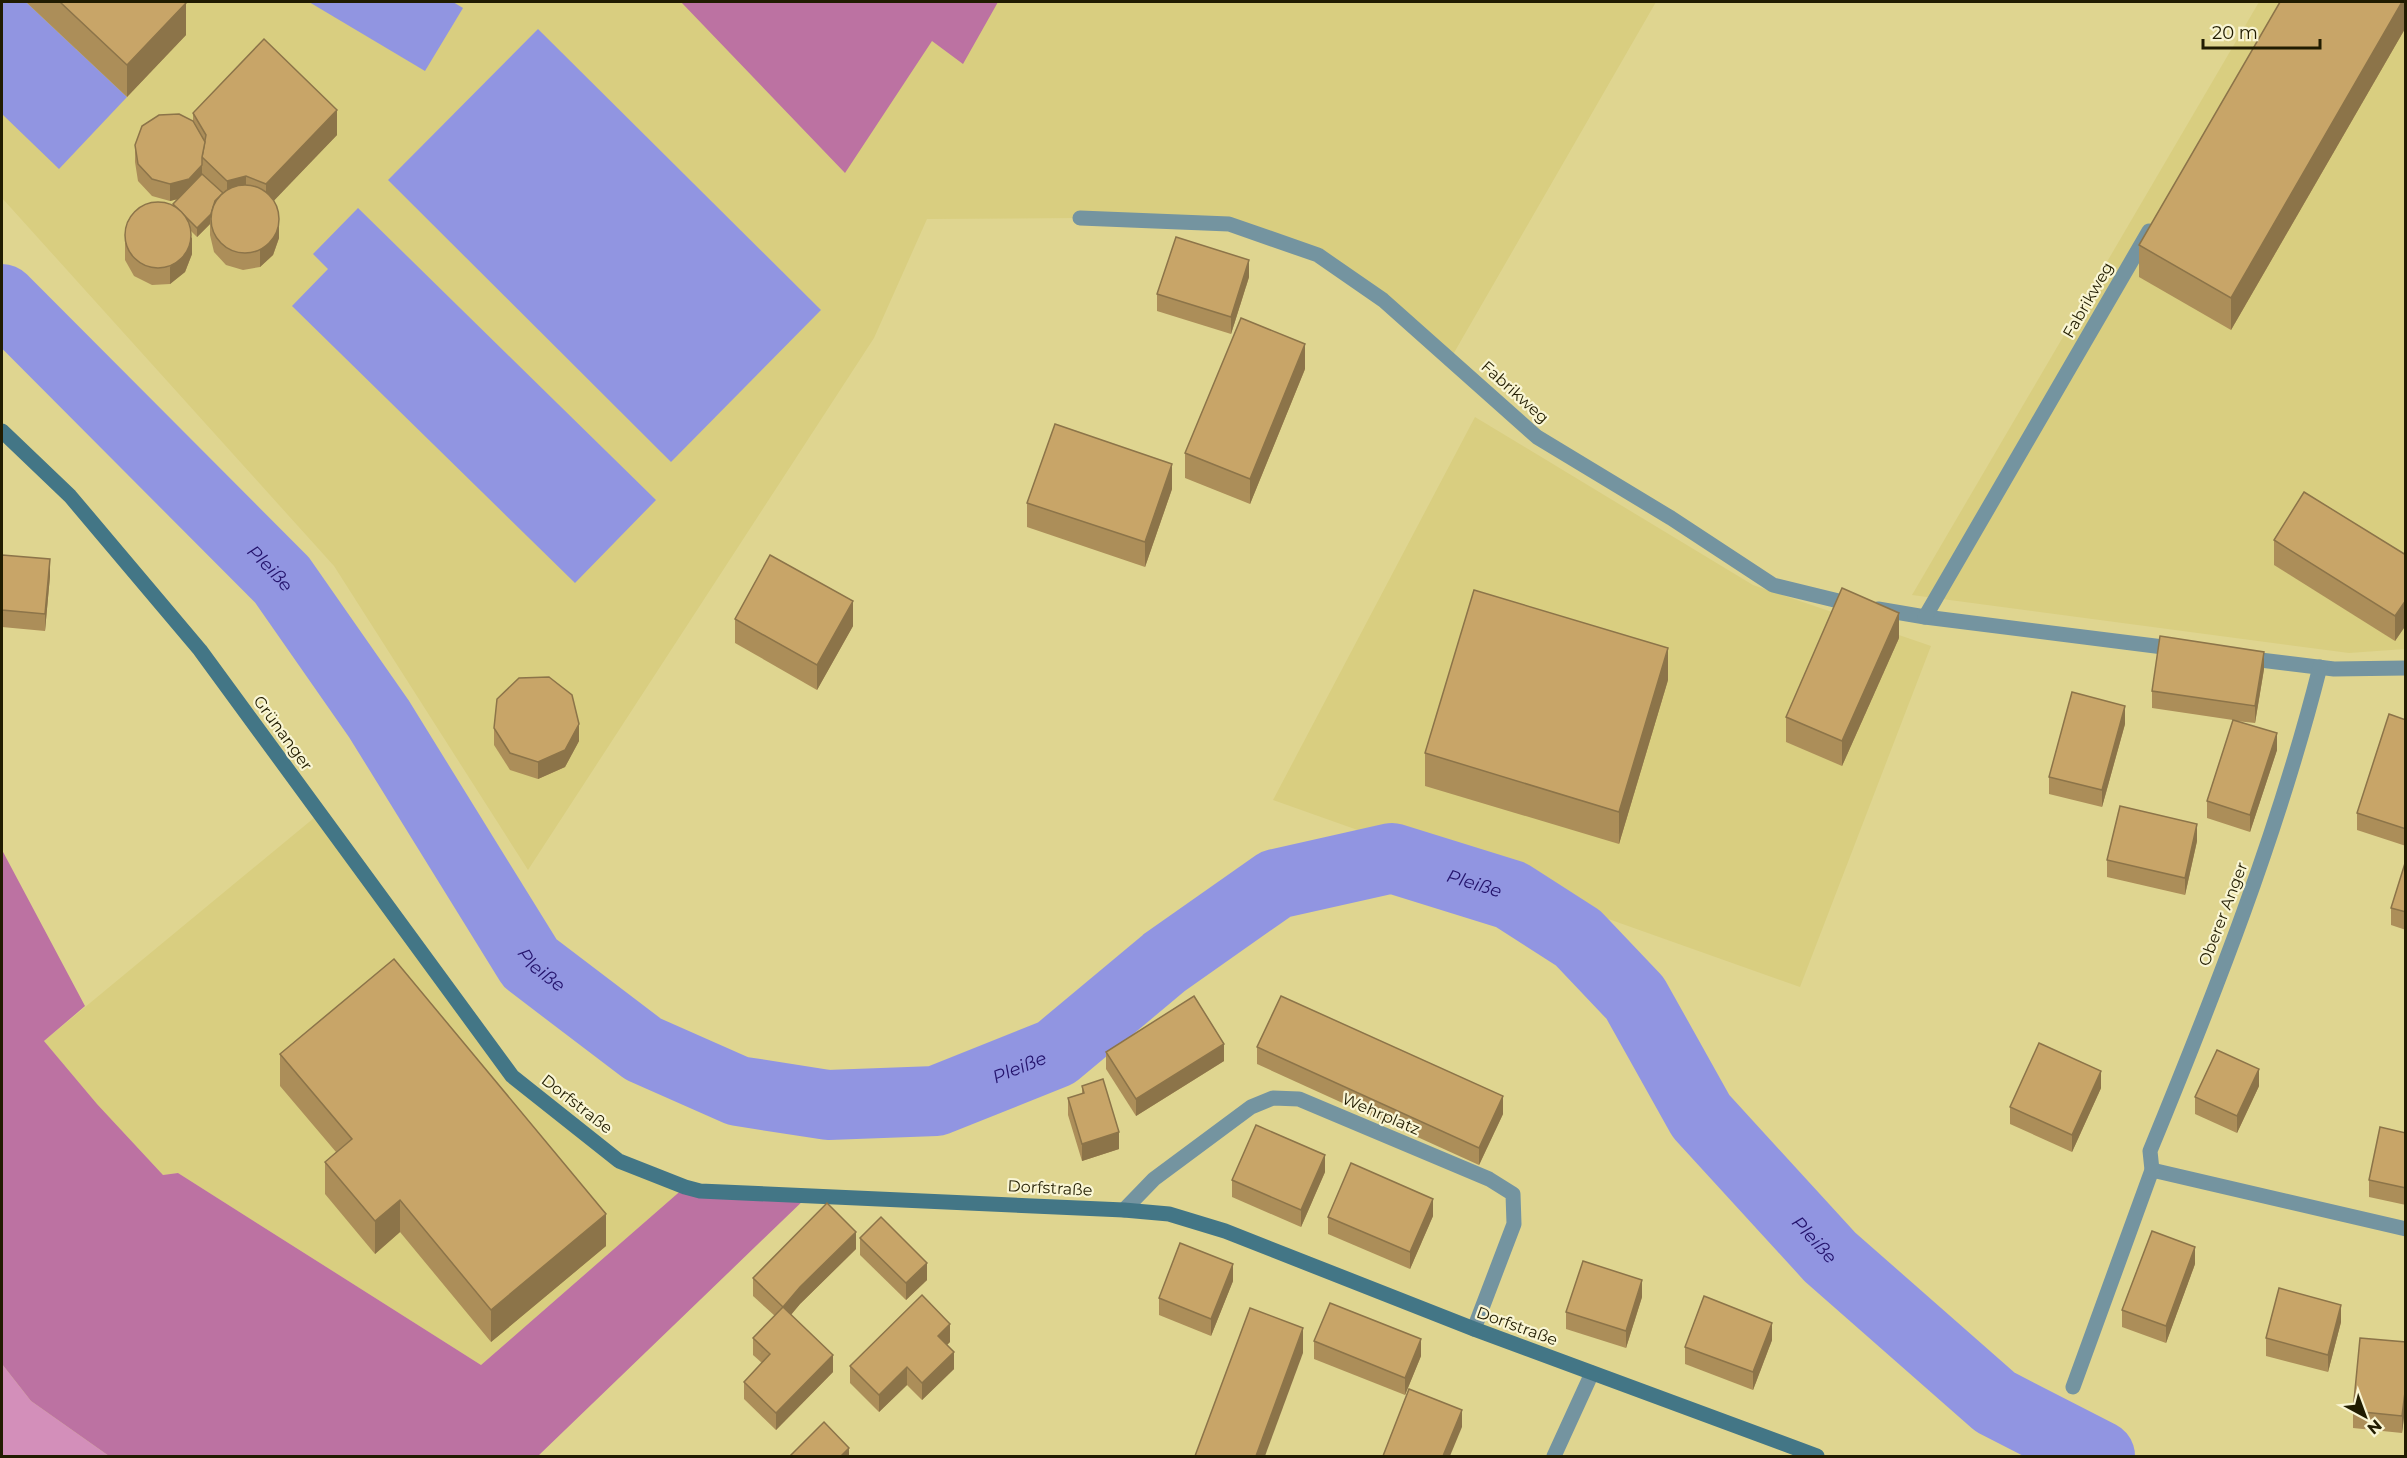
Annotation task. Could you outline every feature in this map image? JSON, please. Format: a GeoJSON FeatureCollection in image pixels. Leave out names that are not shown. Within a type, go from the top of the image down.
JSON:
{"type":"FeatureCollection","features":[{"type":"Feature","properties":{"kind":"street","name":"Fabrikweg"},"geometry":{"type":"LineString","coordinates":[[1925,617],[2157,217]]}},
{"type":"Feature","properties":{"kind":"street","name":"Fabrikweg"},"geometry":{"type":"LineString","coordinates":[[1080,218],[1229,224],[1318,255],[1383,300],[1537,437],[1671,518],[1773,585],[1861,606],[1925,617],[2192,651]]}},
{"type":"Feature","properties":{"kind":"street","name":"Grünanger"},"geometry":{"type":"LineString","coordinates":[[2,431],[70,496],[200,650],[512,1076]]}},
{"type":"Feature","properties":{"kind":"street"},"geometry":{"type":"LineString","coordinates":[[2227,656],[2320,667],[2406,668]]}},
{"type":"Feature","properties":{"kind":"street","name":"Oberer Anger"},"geometry":{"type":"LineString","coordinates":[[2073,1387],[2152,1170],[2150,1151],[2262,861],[2320,667]]}},
{"type":"Feature","properties":{"kind":"street","name":"Dorfstraße"},"geometry":{"type":"LineString","coordinates":[[512,1076],[619,1161],[685,1187],[700,1191],[1124,1210],[1169,1215],[1225,1231],[1474,1329],[1817,1456]]}},
{"type":"Feature","properties":{"kind":"street","name":"Wehrplatz"},"geometry":{"type":"LineString","coordinates":[[1124,1210],[1154,1179],[1251,1107],[1273,1098],[1299,1099],[1489,1179],[1513,1194],[1514,1224],[1474,1329]]}},
{"type":"Feature","properties":{"kind":"street"},"geometry":{"type":"LineString","coordinates":[[2152,1170],[2406,1229]]}},
{"type":"Feature","properties":{"kind":"street"},"geometry":{"type":"LineString","coordinates":[[1554,1456],[1592,1373]]}},
{"type":"Feature","properties":{"kind":"shaded area"},"geometry":{"type":"Polygon","coordinates":[[[2,2],[1656,2],[1451,358],[1318,255],[1229,224],[1080,218],[927,219],[874,338],[528,870],[334,566],[2,198],[2,2]]]}},
{"type":"Feature","properties":{"kind":"shaded area"},"geometry":{"type":"Polygon","coordinates":[[[681,2],[998,2],[963,64],[932,41],[845,173],[681,2]]]}},
{"type":"Feature","properties":{"kind":"shaded area"},"geometry":{"type":"Polygon","coordinates":[[[2259,2],[2405,2],[2405,649],[2349,653],[1912,595],[2259,2]]]}},
{"type":"Feature","properties":{"kind":"shaded area"},"geometry":{"type":"Polygon","coordinates":[[[1475,417],[1753,585],[1931,646],[1800,987],[1273,800],[1475,417]]]}},
{"type":"Feature","properties":{"kind":"shaded area"},"geometry":{"type":"Polygon","coordinates":[[[320,813],[512,1076],[619,1161],[685,1187],[481,1365],[178,1173],[163,1175],[97,1104],[44,1041],[320,813]]]}},
{"type":"Feature","properties":{"kind":"shaded area"},"geometry":{"type":"Polygon","coordinates":[[[2,850],[85,1006],[44,1041],[97,1104],[163,1175],[178,1173],[481,1365],[685,1187],[808,1196],[538,1456],[109,1456],[31,1401],[2,1364],[2,850]]]}},
{"type":"Feature","properties":{"kind":"shaded area"},"geometry":{"type":"Polygon","coordinates":[[[2,1364],[31,1401],[109,1456],[2,1456],[2,1364]]]}},
{"type":"Feature","properties":{"kind":"water"},"geometry":{"type":"Polygon","coordinates":[[[2,2],[26,2],[127,97],[59,169],[2,114],[2,2]]]}},
{"type":"Feature","properties":{"kind":"water"},"geometry":{"type":"Polygon","coordinates":[[[309,2],[453,2],[463,8],[425,71],[309,2]]]}},
{"type":"Feature","properties":{"kind":"water"},"geometry":{"type":"Polygon","coordinates":[[[538,29],[821,310],[671,462],[388,180],[538,29]]]}},
{"type":"Feature","properties":{"kind":"water"},"geometry":{"type":"Polygon","coordinates":[[[358,208],[656,500],[575,583],[292,306],[328,269],[313,254],[358,208]]]}},
{"type":"Feature","properties":{"kind":"building"},"geometry":{"type":"Polygon","coordinates":[[[60,2],[184,2],[186,3],[127,65],[60,2]]]}},
{"type":"Feature","properties":{"kind":"building"},"geometry":{"type":"Polygon","coordinates":[[[2280,2],[2402,2],[2231,298],[2139,245],[2280,2]]]}},
{"type":"Feature","properties":{"kind":"building"},"geometry":{"type":"Polygon","coordinates":[[[264,39],[337,110],[266,184],[246,176],[227,181],[202,157],[206,135],[193,113],[264,39]]]}},
{"type":"Feature","properties":{"kind":"building"},"geometry":{"type":"Polygon","coordinates":[[[179,114],[193,121],[205,142],[202,165],[189,179],[170,184],[152,179],[138,164],[135,145],[142,126],[159,115],[179,114]]]}},
{"type":"Feature","properties":{"kind":"building"},"geometry":{"type":"Polygon","coordinates":[[[202,174],[223,193],[215,201],[211,214],[197,228],[173,204],[202,174]]]}},
{"type":"Feature","properties":{"kind":"building"},"geometry":{"type":"Polygon","coordinates":[[[245,185],[258,188],[269,195],[276,206],[279,219],[276,232],[269,243],[258,250],[245,253],[232,250],[221,243],[214,232],[211,219],[214,206],[221,195],[232,188],[245,185]]]}},
{"type":"Feature","properties":{"kind":"building"},"geometry":{"type":"Polygon","coordinates":[[[158,202],[171,205],[181,212],[188,222],[191,235],[188,248],[181,258],[171,265],[158,268],[145,265],[135,258],[128,248],[125,235],[128,222],[135,212],[145,205],[158,202]]]}},
{"type":"Feature","properties":{"kind":"building"},"geometry":{"type":"Polygon","coordinates":[[[1176,237],[1249,260],[1231,317],[1157,294],[1176,237]]]}},
{"type":"Feature","properties":{"kind":"building"},"geometry":{"type":"Polygon","coordinates":[[[1241,318],[1305,344],[1250,479],[1185,453],[1241,318]]]}},
{"type":"Feature","properties":{"kind":"building"},"geometry":{"type":"Polygon","coordinates":[[[1055,424],[1172,464],[1145,542],[1027,503],[1055,424]]]}},
{"type":"Feature","properties":{"kind":"building"},"geometry":{"type":"Polygon","coordinates":[[[2304,492],[2406,555],[2406,600],[2395,616],[2274,540],[2304,492]]]}},
{"type":"Feature","properties":{"kind":"building"},"geometry":{"type":"Polygon","coordinates":[[[2,555],[50,559],[45,614],[2,610],[2,555]]]}},
{"type":"Feature","properties":{"kind":"building"},"geometry":{"type":"Polygon","coordinates":[[[770,555],[853,601],[817,665],[735,619],[770,555]]]}},
{"type":"Feature","properties":{"kind":"building"},"geometry":{"type":"Polygon","coordinates":[[[1842,588],[1899,613],[1842,741],[1786,717],[1842,588]]]}},
{"type":"Feature","properties":{"kind":"building"},"geometry":{"type":"Polygon","coordinates":[[[1474,590],[1668,648],[1619,812],[1425,753],[1474,590]]]}},
{"type":"Feature","properties":{"kind":"building"},"geometry":{"type":"Polygon","coordinates":[[[2160,636],[2264,652],[2255,706],[2152,691],[2160,636]]]}},
{"type":"Feature","properties":{"kind":"building"},"geometry":{"type":"Polygon","coordinates":[[[549,677],[572,695],[579,724],[565,750],[538,762],[510,753],[494,728],[497,699],[519,678],[549,677]]]}},
{"type":"Feature","properties":{"kind":"building"},"geometry":{"type":"Polygon","coordinates":[[[2072,692],[2125,706],[2102,790],[2049,777],[2072,692]]]}},
{"type":"Feature","properties":{"kind":"building"},"geometry":{"type":"Polygon","coordinates":[[[2389,714],[2406,720],[2406,829],[2357,813],[2389,714]]]}},
{"type":"Feature","properties":{"kind":"building"},"geometry":{"type":"Polygon","coordinates":[[[2233,720],[2277,733],[2250,815],[2207,801],[2233,720]]]}},
{"type":"Feature","properties":{"kind":"building"},"geometry":{"type":"Polygon","coordinates":[[[2120,806],[2197,824],[2185,878],[2107,860],[2120,806]]]}},
{"type":"Feature","properties":{"kind":"building"},"geometry":{"type":"Polygon","coordinates":[[[2406,860],[2406,912],[2391,908],[2406,860]]]}},
{"type":"Feature","properties":{"kind":"building"},"geometry":{"type":"Polygon","coordinates":[[[394,959],[606,1214],[491,1310],[400,1200],[375,1221],[325,1162],[352,1139],[280,1054],[394,959]]]}},
{"type":"Feature","properties":{"kind":"building"},"geometry":{"type":"Polygon","coordinates":[[[1194,996],[1224,1044],[1136,1099],[1106,1052],[1194,996]]]}},
{"type":"Feature","properties":{"kind":"building"},"geometry":{"type":"Polygon","coordinates":[[[1281,996],[1503,1096],[1479,1148],[1257,1047],[1281,996]]]}},
{"type":"Feature","properties":{"kind":"building"},"geometry":{"type":"Polygon","coordinates":[[[2039,1043],[2101,1071],[2072,1135],[2010,1107],[2039,1043]]]}},
{"type":"Feature","properties":{"kind":"building"},"geometry":{"type":"Polygon","coordinates":[[[2217,1050],[2259,1069],[2237,1116],[2195,1097],[2217,1050]]]}},
{"type":"Feature","properties":{"kind":"building"},"geometry":{"type":"Polygon","coordinates":[[[1103,1079],[1119,1132],[1082,1144],[1068,1098],[1084,1093],[1082,1086],[1103,1079]]]}},
{"type":"Feature","properties":{"kind":"building"},"geometry":{"type":"Polygon","coordinates":[[[1256,1125],[1325,1155],[1301,1210],[1232,1180],[1256,1125]]]}},
{"type":"Feature","properties":{"kind":"building"},"geometry":{"type":"Polygon","coordinates":[[[2380,1127],[2406,1133],[2406,1188],[2369,1180],[2380,1127]]]}},
{"type":"Feature","properties":{"kind":"building"},"geometry":{"type":"Polygon","coordinates":[[[1351,1163],[1433,1199],[1410,1252],[1328,1217],[1351,1163]]]}},
{"type":"Feature","properties":{"kind":"building"},"geometry":{"type":"Polygon","coordinates":[[[827,1203],[856,1232],[783,1307],[753,1278],[827,1203]]]}},
{"type":"Feature","properties":{"kind":"building"},"geometry":{"type":"Polygon","coordinates":[[[881,1217],[927,1263],[906,1283],[860,1238],[881,1217]]]}},
{"type":"Feature","properties":{"kind":"building"},"geometry":{"type":"Polygon","coordinates":[[[2152,1231],[2195,1247],[2166,1326],[2122,1310],[2152,1231]]]}},
{"type":"Feature","properties":{"kind":"building"},"geometry":{"type":"Polygon","coordinates":[[[1180,1243],[1233,1264],[1211,1319],[1159,1298],[1180,1243]]]}},
{"type":"Feature","properties":{"kind":"building"},"geometry":{"type":"Polygon","coordinates":[[[1583,1261],[1642,1280],[1626,1331],[1566,1312],[1583,1261]]]}},
{"type":"Feature","properties":{"kind":"building"},"geometry":{"type":"Polygon","coordinates":[[[2279,1288],[2341,1305],[2328,1355],[2266,1338],[2279,1288]]]}},
{"type":"Feature","properties":{"kind":"building"},"geometry":{"type":"Polygon","coordinates":[[[922,1295],[950,1324],[938,1336],[954,1352],[922,1383],[907,1367],[879,1395],[850,1366],[922,1295]]]}},
{"type":"Feature","properties":{"kind":"building"},"geometry":{"type":"Polygon","coordinates":[[[1704,1296],[1772,1323],[1753,1372],[1685,1347],[1704,1296]]]}},
{"type":"Feature","properties":{"kind":"building"},"geometry":{"type":"Polygon","coordinates":[[[1330,1303],[1421,1339],[1405,1378],[1314,1341],[1330,1303]]]}},
{"type":"Feature","properties":{"kind":"building"},"geometry":{"type":"Polygon","coordinates":[[[783,1307],[833,1355],[776,1413],[744,1382],[770,1354],[753,1338],[783,1307]]]}},
{"type":"Feature","properties":{"kind":"building"},"geometry":{"type":"Polygon","coordinates":[[[1250,1308],[1303,1328],[1256,1456],[1195,1456],[1250,1308]]]}},
{"type":"Feature","properties":{"kind":"building"},"geometry":{"type":"Polygon","coordinates":[[[2360,1338],[2406,1342],[2406,1384],[2402,1416],[2353,1411],[2360,1338]]]}},
{"type":"Feature","properties":{"kind":"building"},"geometry":{"type":"Polygon","coordinates":[[[1409,1389],[1462,1410],[1443,1456],[1383,1456],[1409,1389]]]}},
{"type":"Feature","properties":{"kind":"building"},"geometry":{"type":"Polygon","coordinates":[[[824,1422],[849,1448],[841,1456],[790,1456],[824,1422]]]}},
{"type":"Feature","properties":{"kind":"waterway","name":"Pleiße"},"geometry":{"type":"LineString","coordinates":[[2,299],[282,580],[379,719],[530,963],[643,1049],[738,1091],[828,1105],[936,1101],[1056,1053],[1165,962],[1276,884],[1392,858],[1511,895],[1578,938],[1635,998],[1701,1116],[1830,1257],[1995,1402],[2100,1456]]}}]}
